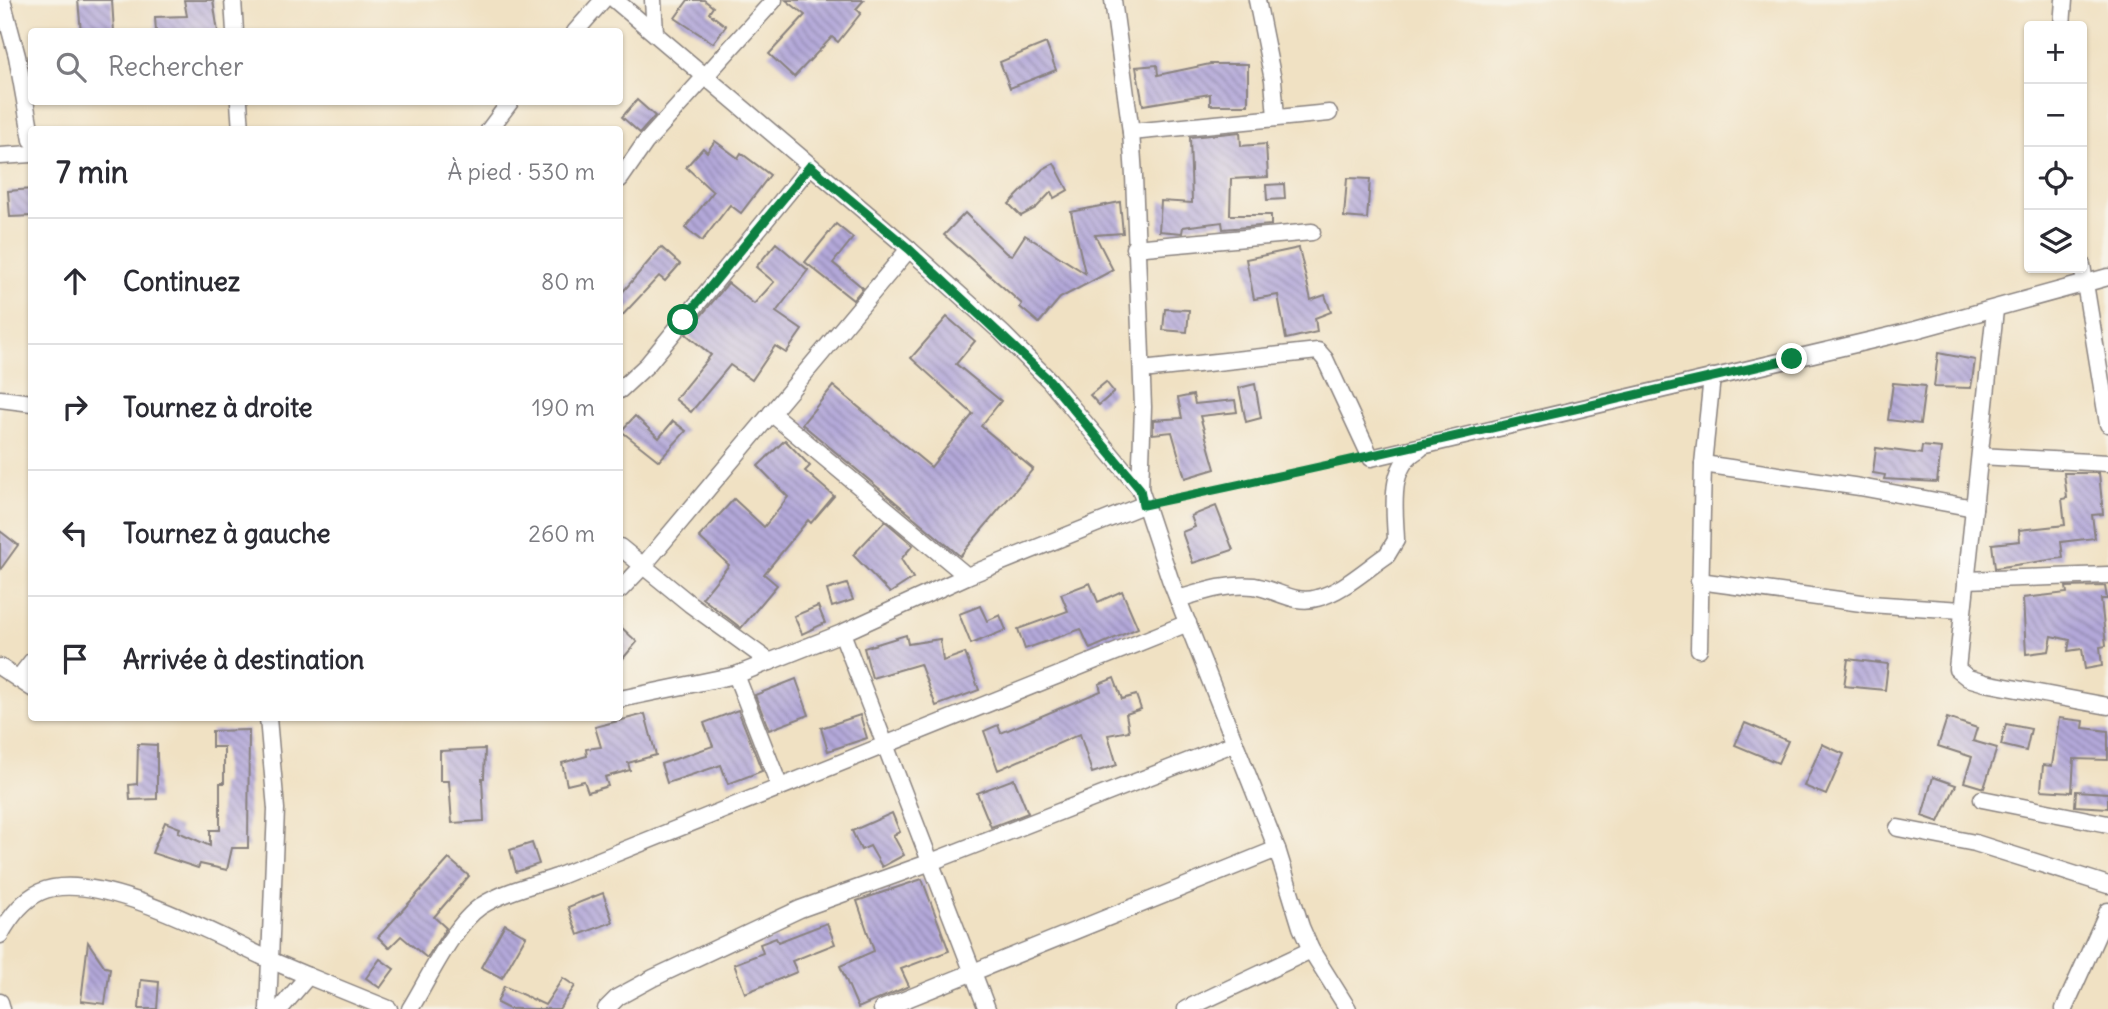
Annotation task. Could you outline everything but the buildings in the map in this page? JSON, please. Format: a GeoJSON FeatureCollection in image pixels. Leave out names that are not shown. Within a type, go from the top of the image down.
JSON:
{"type":"FeatureCollection","features":[{"type":"Feature","properties":{"kind":"street"},"geometry":{"type":"LineString","coordinates":[[2,0],[17,56],[30,126]]}},
{"type":"Feature","properties":{"kind":"street"},"geometry":{"type":"LineString","coordinates":[[233,0],[235,28]]}},
{"type":"Feature","properties":{"kind":"street"},"geometry":{"type":"LineString","coordinates":[[578,28],[603,0]]}},
{"type":"Feature","properties":{"kind":"street"},"geometry":{"type":"LineString","coordinates":[[615,0],[909,249],[1049,380],[1141,497],[1277,849],[1291,898],[1311,950],[1348,1009]]}},
{"type":"Feature","properties":{"kind":"street"},"geometry":{"type":"LineString","coordinates":[[653,0],[656,32]]}},
{"type":"Feature","properties":{"kind":"street"},"geometry":{"type":"LineString","coordinates":[[623,174],[645,143],[774,0]]}},
{"type":"Feature","properties":{"kind":"street"},"geometry":{"type":"LineString","coordinates":[[1113,0],[1131,132],[1134,248],[1142,370],[1141,497]]}},
{"type":"Feature","properties":{"kind":"street"},"geometry":{"type":"LineString","coordinates":[[1257,0],[1273,80],[1276,117]]}},
{"type":"Feature","properties":{"kind":"street"},"geometry":{"type":"LineString","coordinates":[[2062,21],[2064,0]]}},
{"type":"Feature","properties":{"kind":"street"},"geometry":{"type":"LineString","coordinates":[[239,105],[241,126]]}},
{"type":"Feature","properties":{"kind":"street"},"geometry":{"type":"LineString","coordinates":[[492,126],[508,105]]}},
{"type":"Feature","properties":{"kind":"street"},"geometry":{"type":"LineString","coordinates":[[1131,132],[1329,113]]}},
{"type":"Feature","properties":{"kind":"street"},"geometry":{"type":"LineString","coordinates":[[0,156],[28,154]]}},
{"type":"Feature","properties":{"kind":"street"},"geometry":{"type":"LineString","coordinates":[[623,387],[647,365],[810,166]]}},
{"type":"Feature","properties":{"kind":"street"},"geometry":{"type":"LineString","coordinates":[[1134,248],[1312,232]]}},
{"type":"Feature","properties":{"kind":"street"},"geometry":{"type":"LineString","coordinates":[[623,587],[909,249]]}},
{"type":"Feature","properties":{"kind":"street"},"geometry":{"type":"LineString","coordinates":[[2084,273],[2108,424]]}},
{"type":"Feature","properties":{"kind":"street"},"geometry":{"type":"LineString","coordinates":[[1142,370],[1318,351],[1325,359],[1371,458],[1995,310],[2086,286],[2108,277]]}},
{"type":"Feature","properties":{"kind":"street"},"geometry":{"type":"LineString","coordinates":[[1995,310],[1957,663],[1962,674],[1984,683],[2108,706]]}},
{"type":"Feature","properties":{"kind":"street"},"geometry":{"type":"LineString","coordinates":[[1699,649],[1703,464],[1712,377]]}},
{"type":"Feature","properties":{"kind":"street"},"geometry":{"type":"LineString","coordinates":[[0,399],[28,402]]}},
{"type":"Feature","properties":{"kind":"street"},"geometry":{"type":"LineString","coordinates":[[771,414],[967,576]]}},
{"type":"Feature","properties":{"kind":"street"},"geometry":{"type":"LineString","coordinates":[[1178,598],[1232,586],[1255,586],[1303,600],[1319,598],[1338,587],[1387,555],[1393,547],[1396,540],[1396,481],[1400,467],[1411,454],[1435,442]]}},
{"type":"Feature","properties":{"kind":"street"},"geometry":{"type":"LineString","coordinates":[[1980,456],[2108,463]]}},
{"type":"Feature","properties":{"kind":"street"},"geometry":{"type":"LineString","coordinates":[[1703,464],[1860,487],[1974,508]]}},
{"type":"Feature","properties":{"kind":"street"},"geometry":{"type":"LineString","coordinates":[[623,698],[736,676],[842,633],[1141,497]]}},
{"type":"Feature","properties":{"kind":"street"},"geometry":{"type":"LineString","coordinates":[[623,549],[770,662]]}},
{"type":"Feature","properties":{"kind":"street"},"geometry":{"type":"LineString","coordinates":[[1966,580],[2108,575]]}},
{"type":"Feature","properties":{"kind":"street"},"geometry":{"type":"LineString","coordinates":[[1699,581],[1869,604],[1962,610]]}},
{"type":"Feature","properties":{"kind":"street"},"geometry":{"type":"LineString","coordinates":[[410,1009],[464,923],[478,908],[493,899],[557,877],[779,785],[1188,623]]}},
{"type":"Feature","properties":{"kind":"street"},"geometry":{"type":"LineString","coordinates":[[842,633],[987,1009]]}},
{"type":"Feature","properties":{"kind":"street"},"geometry":{"type":"LineString","coordinates":[[0,667],[25,684]]}},
{"type":"Feature","properties":{"kind":"street"},"geometry":{"type":"LineString","coordinates":[[736,676],[779,785]]}},
{"type":"Feature","properties":{"kind":"street"},"geometry":{"type":"LineString","coordinates":[[268,721],[276,809],[268,1009]]}},
{"type":"Feature","properties":{"kind":"street"},"geometry":{"type":"LineString","coordinates":[[606,1009],[618,997],[735,937],[800,909],[931,862],[1235,743]]}},
{"type":"Feature","properties":{"kind":"street"},"geometry":{"type":"LineString","coordinates":[[1982,799],[2108,824]]}},
{"type":"Feature","properties":{"kind":"street"},"geometry":{"type":"LineString","coordinates":[[1898,828],[1975,843],[2108,885]]}},
{"type":"Feature","properties":{"kind":"street"},"geometry":{"type":"LineString","coordinates":[[882,1009],[973,975],[1277,849]]}},
{"type":"Feature","properties":{"kind":"street"},"geometry":{"type":"LineString","coordinates":[[0,935],[27,902],[42,891],[92,889],[162,909],[270,960],[389,1009]]}},
{"type":"Feature","properties":{"kind":"street"},"geometry":{"type":"LineString","coordinates":[[2064,1009],[2108,911]]}},
{"type":"Feature","properties":{"kind":"street"},"geometry":{"type":"LineString","coordinates":[[1186,1009],[1311,950]]}},
{"type":"Feature","properties":{"kind":"street"},"geometry":{"type":"LineString","coordinates":[[280,1009],[308,976]]}},
{"type":"Feature","properties":{"kind":"street"},"geometry":{"type":"LineString","coordinates":[[0,1002],[2,1009]]}},
{"type":"Feature","properties":{"kind":"path"},"geometry":{"type":"LineString","coordinates":[[1141,497],[1371,458]]}},
{"type":"Feature","properties":{"kind":"route"},"geometry":{"type":"LineString","coordinates":[[683,320],[810,166],[909,249],[1002,333],[1049,380],[1140,489],[1143,505],[1371,458],[1559,411],[1792,359]]}}]}
